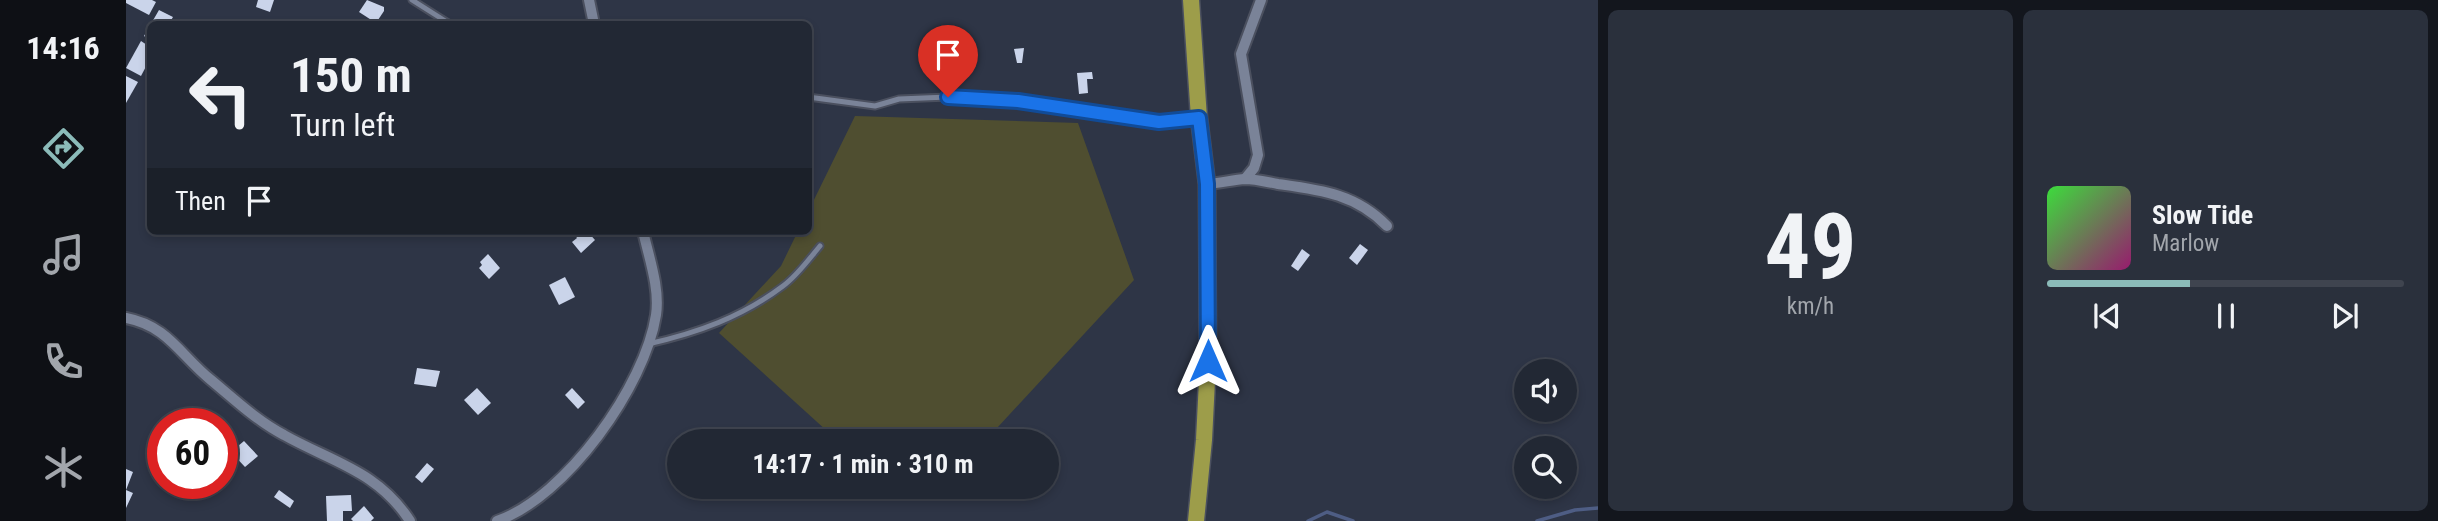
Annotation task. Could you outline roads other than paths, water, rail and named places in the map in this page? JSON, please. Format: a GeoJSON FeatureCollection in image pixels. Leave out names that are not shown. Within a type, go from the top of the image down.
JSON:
{"type":"FeatureCollection","features":[{"type":"Feature","properties":{"kind":"main road"},"geometry":{"type":"LineString","coordinates":[[1191,0],[1199,118],[1207,184],[1208,361],[1196,521]]}},
{"type":"Feature","properties":{"kind":"street"},"geometry":{"type":"LineString","coordinates":[[589,0],[593,21]]}},
{"type":"Feature","properties":{"kind":"street"},"geometry":{"type":"LineString","coordinates":[[1245,179],[1254,168],[1258,155],[1241,54],[1261,0]]}},
{"type":"Feature","properties":{"kind":"street"},"geometry":{"type":"LineString","coordinates":[[1207,184],[1232,183],[1245,179],[1313,189],[1350,199],[1371,210],[1387,226]]}},
{"type":"Feature","properties":{"kind":"street"},"geometry":{"type":"LineString","coordinates":[[498,521],[510,517],[566,474],[595,440],[627,389],[648,344],[656,314],[655,282],[644,235]]}},
{"type":"Feature","properties":{"kind":"street"},"geometry":{"type":"LineString","coordinates":[[126,318],[152,325],[167,335],[208,377],[270,427],[369,478],[388,492],[410,521]]}},
{"type":"Feature","properties":{"kind":"lane"},"geometry":{"type":"LineString","coordinates":[[412,0],[445,21]]}},
{"type":"Feature","properties":{"kind":"lane"},"geometry":{"type":"LineString","coordinates":[[812,98],[875,106],[899,99],[948,97],[1018,101],[1159,122],[1199,118]]}},
{"type":"Feature","properties":{"kind":"lane"},"geometry":{"type":"LineString","coordinates":[[648,344],[690,334],[734,317],[785,285],[820,246]]}},
{"type":"Feature","properties":{"kind":"waterway"},"geometry":{"type":"LineString","coordinates":[[1537,521],[1575,510],[1598,508]]}},
{"type":"Feature","properties":{"kind":"waterway"},"geometry":{"type":"LineString","coordinates":[[1308,521],[1327,512],[1353,521]]}}]}
